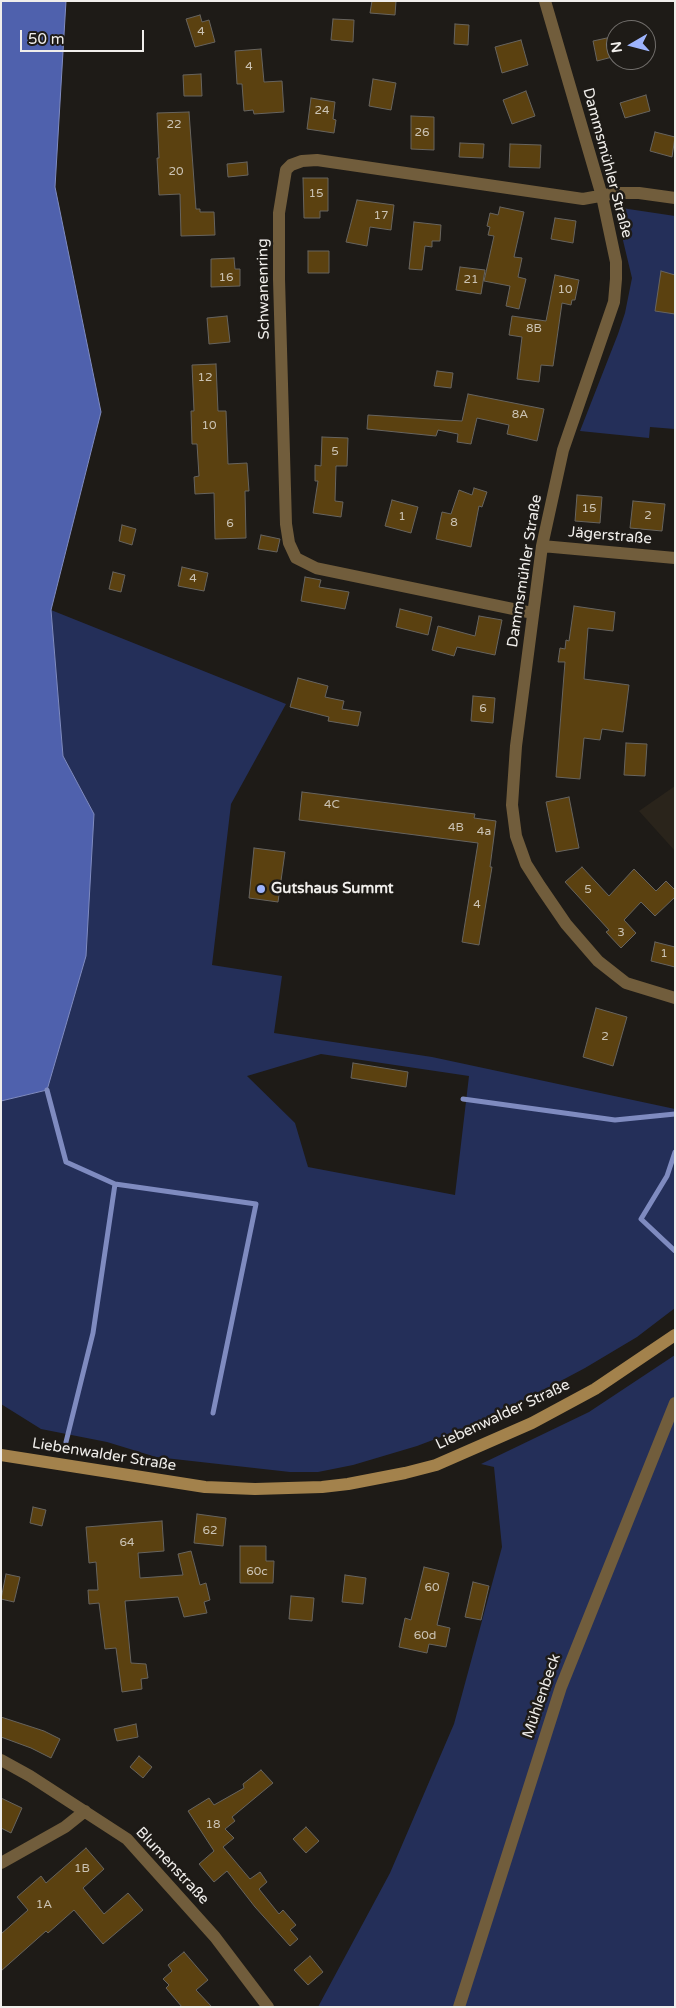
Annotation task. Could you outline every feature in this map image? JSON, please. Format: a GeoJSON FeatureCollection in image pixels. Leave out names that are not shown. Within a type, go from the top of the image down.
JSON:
{"type":"FeatureCollection","features":[{"type":"Feature","properties":{"kind":"main road","name":"Liebenwalder Straße"},"geometry":{"type":"LineString","coordinates":[[1,1455],[194,1486],[245,1490],[322,1487],[404,1474],[436,1465],[472,1451],[560,1409],[629,1367],[675,1335]]}},
{"type":"Feature","properties":{"kind":"street","name":"Dammsmühler Straße"},"geometry":{"type":"LineString","coordinates":[[545,1],[602,196],[616,262],[614,302],[563,450],[542,546],[516,746],[512,805],[516,836],[526,864],[566,924],[598,961],[626,983],[675,998]]}},
{"type":"Feature","properties":{"kind":"street","name":"Schwanenring"},"geometry":{"type":"LineString","coordinates":[[533,613],[316,568],[296,558],[289,543],[286,524],[279,279],[279,213],[284,175],[291,165],[302,161],[317,160],[583,199],[616,193],[639,193],[675,198]]}},
{"type":"Feature","properties":{"kind":"street","name":"Jägerstraße"},"geometry":{"type":"LineString","coordinates":[[542,546],[675,558]]}},
{"type":"Feature","properties":{"kind":"street","name":"Mühlenbeck"},"geometry":{"type":"LineString","coordinates":[[459,2007],[561,1687],[675,1403]]}},
{"type":"Feature","properties":{"kind":"street","name":"Blumenstraße"},"geometry":{"type":"LineString","coordinates":[[1,1760],[85,1810],[127,1839],[215,1937],[268,2007]]}},
{"type":"Feature","properties":{"kind":"street"},"geometry":{"type":"LineString","coordinates":[[1,1863],[65,1827],[85,1810]]}},
{"type":"Feature","properties":{"kind":"shaded area"},"geometry":{"type":"Polygon","coordinates":[[[1,1],[66,1],[55,187],[101,412],[51,610],[63,756],[94,814],[86,956],[47,1090],[1,1101],[1,1]]]}},
{"type":"Feature","properties":{"kind":"shaded area"},"geometry":{"type":"Polygon","coordinates":[[[615,207],[675,216],[675,429],[650,427],[649,438],[580,431],[618,334],[625,313],[632,278],[615,207]]]}},
{"type":"Feature","properties":{"kind":"shaded area"},"geometry":{"type":"Polygon","coordinates":[[[51,610],[286,704],[231,804],[212,965],[282,976],[274,1033],[432,1057],[675,1109],[675,1308],[637,1337],[585,1368],[491,1418],[417,1446],[353,1465],[318,1472],[290,1472],[156,1457],[107,1442],[41,1429],[1,1404],[1,1101],[47,1090],[94,814],[63,756],[51,610]],[[321,1054],[247,1076],[295,1123],[308,1167],[455,1195],[469,1076],[321,1054]]]}},
{"type":"Feature","properties":{"kind":"shaded area"},"geometry":{"type":"Polygon","coordinates":[[[675,786],[675,851],[639,811],[675,786]]]}},
{"type":"Feature","properties":{"kind":"shaded area"},"geometry":{"type":"Polygon","coordinates":[[[675,1355],[675,2007],[318,2007],[390,1873],[454,1724],[502,1547],[494,1467],[481,1464],[589,1412],[675,1355]]]}},
{"type":"Feature","properties":{"kind":"building"},"geometry":{"type":"Polygon","coordinates":[[[372,1],[396,1],[395,15],[370,13],[372,1]]]}},
{"type":"Feature","properties":{"kind":"building"},"geometry":{"type":"Polygon","coordinates":[[[200,15],[202,22],[209,20],[215,42],[195,47],[186,19],[200,15]]]}},
{"type":"Feature","properties":{"kind":"building"},"geometry":{"type":"Polygon","coordinates":[[[333,19],[354,20],[353,42],[331,40],[333,19]]]}},
{"type":"Feature","properties":{"kind":"building"},"geometry":{"type":"Polygon","coordinates":[[[455,24],[469,25],[468,45],[454,44],[455,24]]]}},
{"type":"Feature","properties":{"kind":"building"},"geometry":{"type":"Polygon","coordinates":[[[606,38],[606,59],[597,61],[593,41],[606,38]]]}},
{"type":"Feature","properties":{"kind":"building"},"geometry":{"type":"Polygon","coordinates":[[[521,40],[528,65],[502,73],[495,47],[521,40]]]}},
{"type":"Feature","properties":{"kind":"building"},"geometry":{"type":"Polygon","coordinates":[[[261,49],[264,82],[282,81],[284,112],[254,114],[253,110],[244,111],[242,84],[237,84],[235,51],[261,49]]]}},
{"type":"Feature","properties":{"kind":"building"},"geometry":{"type":"Polygon","coordinates":[[[201,74],[202,96],[184,96],[183,75],[201,74]]]}},
{"type":"Feature","properties":{"kind":"building"},"geometry":{"type":"Polygon","coordinates":[[[373,79],[396,83],[391,110],[369,106],[373,79]]]}},
{"type":"Feature","properties":{"kind":"building"},"geometry":{"type":"Polygon","coordinates":[[[526,91],[535,116],[512,124],[503,100],[526,91]]]}},
{"type":"Feature","properties":{"kind":"building"},"geometry":{"type":"Polygon","coordinates":[[[646,95],[650,111],[625,118],[620,103],[646,95]]]}},
{"type":"Feature","properties":{"kind":"building"},"geometry":{"type":"Polygon","coordinates":[[[311,98],[335,102],[333,119],[336,120],[334,133],[307,129],[311,98]]]}},
{"type":"Feature","properties":{"kind":"building"},"geometry":{"type":"Polygon","coordinates":[[[189,112],[196,209],[200,209],[200,212],[214,212],[215,235],[181,236],[180,194],[159,195],[157,113],[189,112]]]}},
{"type":"Feature","properties":{"kind":"building"},"geometry":{"type":"Polygon","coordinates":[[[411,116],[434,117],[434,150],[411,149],[411,116]]]}},
{"type":"Feature","properties":{"kind":"building"},"geometry":{"type":"Polygon","coordinates":[[[655,132],[675,137],[672,157],[650,151],[655,132]]]}},
{"type":"Feature","properties":{"kind":"building"},"geometry":{"type":"Polygon","coordinates":[[[460,143],[484,144],[483,158],[459,157],[460,143]]]}},
{"type":"Feature","properties":{"kind":"building"},"geometry":{"type":"Polygon","coordinates":[[[510,144],[541,145],[540,168],[509,167],[510,144]]]}},
{"type":"Feature","properties":{"kind":"building"},"geometry":{"type":"Polygon","coordinates":[[[247,162],[248,175],[228,177],[227,164],[247,162]]]}},
{"type":"Feature","properties":{"kind":"building"},"geometry":{"type":"Polygon","coordinates":[[[303,178],[328,178],[328,211],[320,211],[320,218],[304,218],[303,178]]]}},
{"type":"Feature","properties":{"kind":"building"},"geometry":{"type":"Polygon","coordinates":[[[357,200],[394,205],[391,230],[370,227],[367,246],[346,242],[357,200]]]}},
{"type":"Feature","properties":{"kind":"building"},"geometry":{"type":"Polygon","coordinates":[[[500,207],[524,212],[514,257],[522,258],[518,277],[526,279],[519,309],[506,306],[510,286],[484,281],[494,236],[488,235],[490,227],[487,226],[490,213],[498,215],[500,207]]]}},
{"type":"Feature","properties":{"kind":"building"},"geometry":{"type":"Polygon","coordinates":[[[555,218],[576,221],[573,243],[551,239],[555,218]]]}},
{"type":"Feature","properties":{"kind":"building"},"geometry":{"type":"Polygon","coordinates":[[[414,222],[441,225],[440,241],[432,241],[432,247],[425,246],[422,270],[409,269],[414,222]]]}},
{"type":"Feature","properties":{"kind":"building"},"geometry":{"type":"Polygon","coordinates":[[[308,251],[329,251],[329,273],[308,273],[308,251]]]}},
{"type":"Feature","properties":{"kind":"building"},"geometry":{"type":"Polygon","coordinates":[[[234,258],[235,269],[240,269],[240,286],[211,287],[211,259],[234,258]]]}},
{"type":"Feature","properties":{"kind":"building"},"geometry":{"type":"Polygon","coordinates":[[[460,267],[485,270],[481,294],[456,290],[460,267]]]}},
{"type":"Feature","properties":{"kind":"building"},"geometry":{"type":"Polygon","coordinates":[[[661,271],[675,275],[675,314],[655,311],[661,271]]]}},
{"type":"Feature","properties":{"kind":"building"},"geometry":{"type":"Polygon","coordinates":[[[555,275],[579,280],[575,300],[572,300],[571,305],[562,303],[553,366],[541,365],[539,382],[517,379],[522,337],[509,335],[512,316],[546,321],[555,275]]]}},
{"type":"Feature","properties":{"kind":"building"},"geometry":{"type":"Polygon","coordinates":[[[227,316],[230,342],[209,344],[207,318],[227,316]]]}},
{"type":"Feature","properties":{"kind":"building"},"geometry":{"type":"Polygon","coordinates":[[[216,364],[218,411],[226,411],[228,464],[247,463],[249,491],[245,491],[246,538],[215,539],[214,493],[195,494],[194,477],[199,476],[197,444],[192,444],[191,411],[194,411],[192,365],[216,364]]]}},
{"type":"Feature","properties":{"kind":"building"},"geometry":{"type":"Polygon","coordinates":[[[437,371],[453,373],[451,388],[434,386],[437,371]]]}},
{"type":"Feature","properties":{"kind":"building"},"geometry":{"type":"Polygon","coordinates":[[[468,394],[544,409],[537,441],[507,434],[509,425],[477,418],[471,444],[457,442],[458,434],[438,430],[436,436],[367,429],[368,415],[462,421],[468,394]]]}},
{"type":"Feature","properties":{"kind":"building"},"geometry":{"type":"Polygon","coordinates":[[[322,437],[348,438],[347,466],[336,466],[335,501],[343,502],[341,517],[313,513],[318,481],[315,481],[315,465],[321,466],[322,437]]]}},
{"type":"Feature","properties":{"kind":"building"},"geometry":{"type":"Polygon","coordinates":[[[474,488],[487,492],[482,507],[479,506],[471,547],[436,539],[442,512],[451,514],[459,490],[472,495],[474,488]]]}},
{"type":"Feature","properties":{"kind":"building"},"geometry":{"type":"Polygon","coordinates":[[[577,495],[602,497],[600,523],[575,521],[577,495]]]}},
{"type":"Feature","properties":{"kind":"building"},"geometry":{"type":"Polygon","coordinates":[[[392,500],[418,507],[411,533],[385,526],[392,500]]]}},
{"type":"Feature","properties":{"kind":"building"},"geometry":{"type":"Polygon","coordinates":[[[633,501],[665,504],[662,531],[630,528],[633,501]]]}},
{"type":"Feature","properties":{"kind":"building"},"geometry":{"type":"Polygon","coordinates":[[[122,525],[136,529],[132,545],[119,541],[122,525]]]}},
{"type":"Feature","properties":{"kind":"building"},"geometry":{"type":"Polygon","coordinates":[[[261,535],[280,539],[277,552],[258,549],[261,535]]]}},
{"type":"Feature","properties":{"kind":"building"},"geometry":{"type":"Polygon","coordinates":[[[182,567],[208,573],[204,591],[178,586],[182,567]]]}},
{"type":"Feature","properties":{"kind":"building"},"geometry":{"type":"Polygon","coordinates":[[[113,572],[125,575],[121,592],[109,589],[113,572]]]}},
{"type":"Feature","properties":{"kind":"building"},"geometry":{"type":"Polygon","coordinates":[[[305,577],[321,580],[319,587],[349,592],[345,609],[301,601],[305,577]]]}},
{"type":"Feature","properties":{"kind":"building"},"geometry":{"type":"Polygon","coordinates":[[[574,606],[615,612],[613,631],[588,628],[584,679],[629,685],[623,732],[602,729],[600,740],[584,738],[580,779],[556,777],[565,662],[558,662],[560,648],[565,649],[566,640],[569,641],[574,606]]]}},
{"type":"Feature","properties":{"kind":"building"},"geometry":{"type":"Polygon","coordinates":[[[400,609],[432,617],[428,635],[396,627],[400,609]]]}},
{"type":"Feature","properties":{"kind":"building"},"geometry":{"type":"Polygon","coordinates":[[[479,616],[502,620],[495,655],[457,647],[454,656],[432,650],[438,626],[475,636],[479,616]]]}},
{"type":"Feature","properties":{"kind":"building"},"geometry":{"type":"Polygon","coordinates":[[[298,678],[328,686],[325,697],[344,701],[342,709],[361,712],[358,726],[328,721],[329,717],[290,707],[298,678]]]}},
{"type":"Feature","properties":{"kind":"building"},"geometry":{"type":"Polygon","coordinates":[[[473,696],[495,698],[493,723],[471,721],[473,696]]]}},
{"type":"Feature","properties":{"kind":"building"},"geometry":{"type":"Polygon","coordinates":[[[626,743],[647,744],[645,776],[624,775],[626,743]]]}},
{"type":"Feature","properties":{"kind":"building"},"geometry":{"type":"Polygon","coordinates":[[[302,792],[475,814],[474,818],[496,821],[490,867],[492,867],[479,945],[462,942],[478,843],[299,820],[302,792]]]}},
{"type":"Feature","properties":{"kind":"building"},"geometry":{"type":"Polygon","coordinates":[[[569,797],[579,848],[556,852],[546,802],[569,797]]]}},
{"type":"Feature","properties":{"kind":"building"},"geometry":{"type":"Polygon","coordinates":[[[254,848],[285,852],[278,902],[249,898],[254,848]]]}},
{"type":"Feature","properties":{"kind":"building"},"geometry":{"type":"Polygon","coordinates":[[[582,867],[609,896],[634,869],[656,891],[666,881],[675,890],[675,897],[655,916],[641,902],[624,920],[636,933],[621,948],[606,932],[609,930],[565,882],[582,867]]]}},
{"type":"Feature","properties":{"kind":"building"},"geometry":{"type":"Polygon","coordinates":[[[655,942],[675,947],[675,967],[651,961],[655,942]]]}},
{"type":"Feature","properties":{"kind":"building"},"geometry":{"type":"Polygon","coordinates":[[[596,1008],[627,1017],[613,1066],[583,1057],[596,1008]]]}},
{"type":"Feature","properties":{"kind":"building"},"geometry":{"type":"Polygon","coordinates":[[[353,1063],[408,1072],[406,1087],[351,1078],[353,1063]]]}},
{"type":"Feature","properties":{"kind":"building"},"geometry":{"type":"Polygon","coordinates":[[[33,1507],[46,1510],[42,1526],[30,1523],[33,1507]]]}},
{"type":"Feature","properties":{"kind":"building"},"geometry":{"type":"Polygon","coordinates":[[[197,1514],[226,1518],[223,1546],[194,1543],[197,1514]]]}},
{"type":"Feature","properties":{"kind":"building"},"geometry":{"type":"Polygon","coordinates":[[[162,1521],[164,1551],[138,1553],[140,1578],[183,1575],[178,1554],[191,1551],[200,1585],[206,1583],[210,1600],[204,1602],[207,1613],[184,1617],[178,1597],[125,1601],[131,1663],[146,1664],[148,1678],[141,1679],[142,1689],[122,1692],[116,1648],[105,1649],[99,1603],[89,1604],[88,1590],[98,1590],[96,1562],[89,1563],[86,1527],[162,1521]]]}},
{"type":"Feature","properties":{"kind":"building"},"geometry":{"type":"Polygon","coordinates":[[[240,1546],[266,1546],[266,1561],[274,1561],[273,1583],[240,1583],[240,1546]]]}},
{"type":"Feature","properties":{"kind":"building"},"geometry":{"type":"Polygon","coordinates":[[[424,1567],[449,1573],[437,1625],[450,1628],[446,1647],[429,1644],[427,1653],[399,1647],[405,1618],[411,1620],[424,1567]]]}},
{"type":"Feature","properties":{"kind":"building"},"geometry":{"type":"Polygon","coordinates":[[[6,1574],[20,1577],[14,1602],[1,1599],[6,1574]]]}},
{"type":"Feature","properties":{"kind":"building"},"geometry":{"type":"Polygon","coordinates":[[[345,1575],[366,1578],[363,1604],[342,1602],[345,1575]]]}},
{"type":"Feature","properties":{"kind":"building"},"geometry":{"type":"Polygon","coordinates":[[[473,1582],[489,1586],[481,1620],[465,1617],[473,1582]]]}},
{"type":"Feature","properties":{"kind":"building"},"geometry":{"type":"Polygon","coordinates":[[[291,1596],[314,1598],[312,1621],[289,1619],[291,1596]]]}},
{"type":"Feature","properties":{"kind":"building"},"geometry":{"type":"Polygon","coordinates":[[[1,1717],[44,1731],[60,1739],[51,1758],[1,1737],[1,1717]]]}},
{"type":"Feature","properties":{"kind":"building"},"geometry":{"type":"Polygon","coordinates":[[[136,1724],[138,1737],[117,1741],[114,1729],[136,1724]]]}},
{"type":"Feature","properties":{"kind":"building"},"geometry":{"type":"Polygon","coordinates":[[[139,1756],[152,1767],[143,1778],[130,1767],[139,1756]]]}},
{"type":"Feature","properties":{"kind":"building"},"geometry":{"type":"Polygon","coordinates":[[[261,1770],[273,1783],[232,1817],[235,1821],[225,1829],[234,1838],[223,1847],[250,1879],[260,1872],[267,1882],[259,1889],[279,1914],[283,1910],[296,1925],[290,1930],[298,1939],[290,1946],[255,1907],[227,1871],[214,1882],[199,1864],[214,1851],[188,1811],[209,1798],[214,1805],[244,1788],[243,1784],[261,1770]]]}},
{"type":"Feature","properties":{"kind":"building"},"geometry":{"type":"Polygon","coordinates":[[[1,1798],[22,1808],[11,1833],[1,1828],[1,1798]]]}},
{"type":"Feature","properties":{"kind":"building"},"geometry":{"type":"Polygon","coordinates":[[[306,1827],[319,1841],[306,1853],[293,1839],[306,1827]]]}},
{"type":"Feature","properties":{"kind":"building"},"geometry":{"type":"Polygon","coordinates":[[[86,1848],[104,1869],[83,1888],[104,1914],[128,1893],[143,1910],[103,1944],[74,1910],[48,1933],[46,1931],[1,1971],[1,1934],[28,1910],[17,1897],[41,1876],[46,1883],[86,1848]]]}},
{"type":"Feature","properties":{"kind":"building"},"geometry":{"type":"Polygon","coordinates":[[[184,1952],[208,1980],[196,1990],[212,2007],[182,2007],[166,1988],[169,1985],[163,1979],[172,1971],[168,1965],[184,1952]]]}},
{"type":"Feature","properties":{"kind":"building"},"geometry":{"type":"Polygon","coordinates":[[[310,1956],[323,1972],[308,1985],[294,1970],[310,1956]]]}},
{"type":"Feature","properties":{"kind":"waterway"},"geometry":{"type":"LineString","coordinates":[[47,1090],[66,1162],[115,1184],[93,1333],[66,1442]]}},
{"type":"Feature","properties":{"kind":"waterway"},"geometry":{"type":"LineString","coordinates":[[463,1099],[615,1120],[675,1114]]}},
{"type":"Feature","properties":{"kind":"waterway"},"geometry":{"type":"LineString","coordinates":[[675,1152],[667,1176],[641,1219],[675,1251]]}},
{"type":"Feature","properties":{"kind":"waterway"},"geometry":{"type":"LineString","coordinates":[[115,1184],[256,1204],[213,1413]]}},
{"type":"Feature","properties":{"kind":"place","name":"Gutshaus Summt"},"geometry":{"type":"Point","coordinates":[261,889]}}]}
